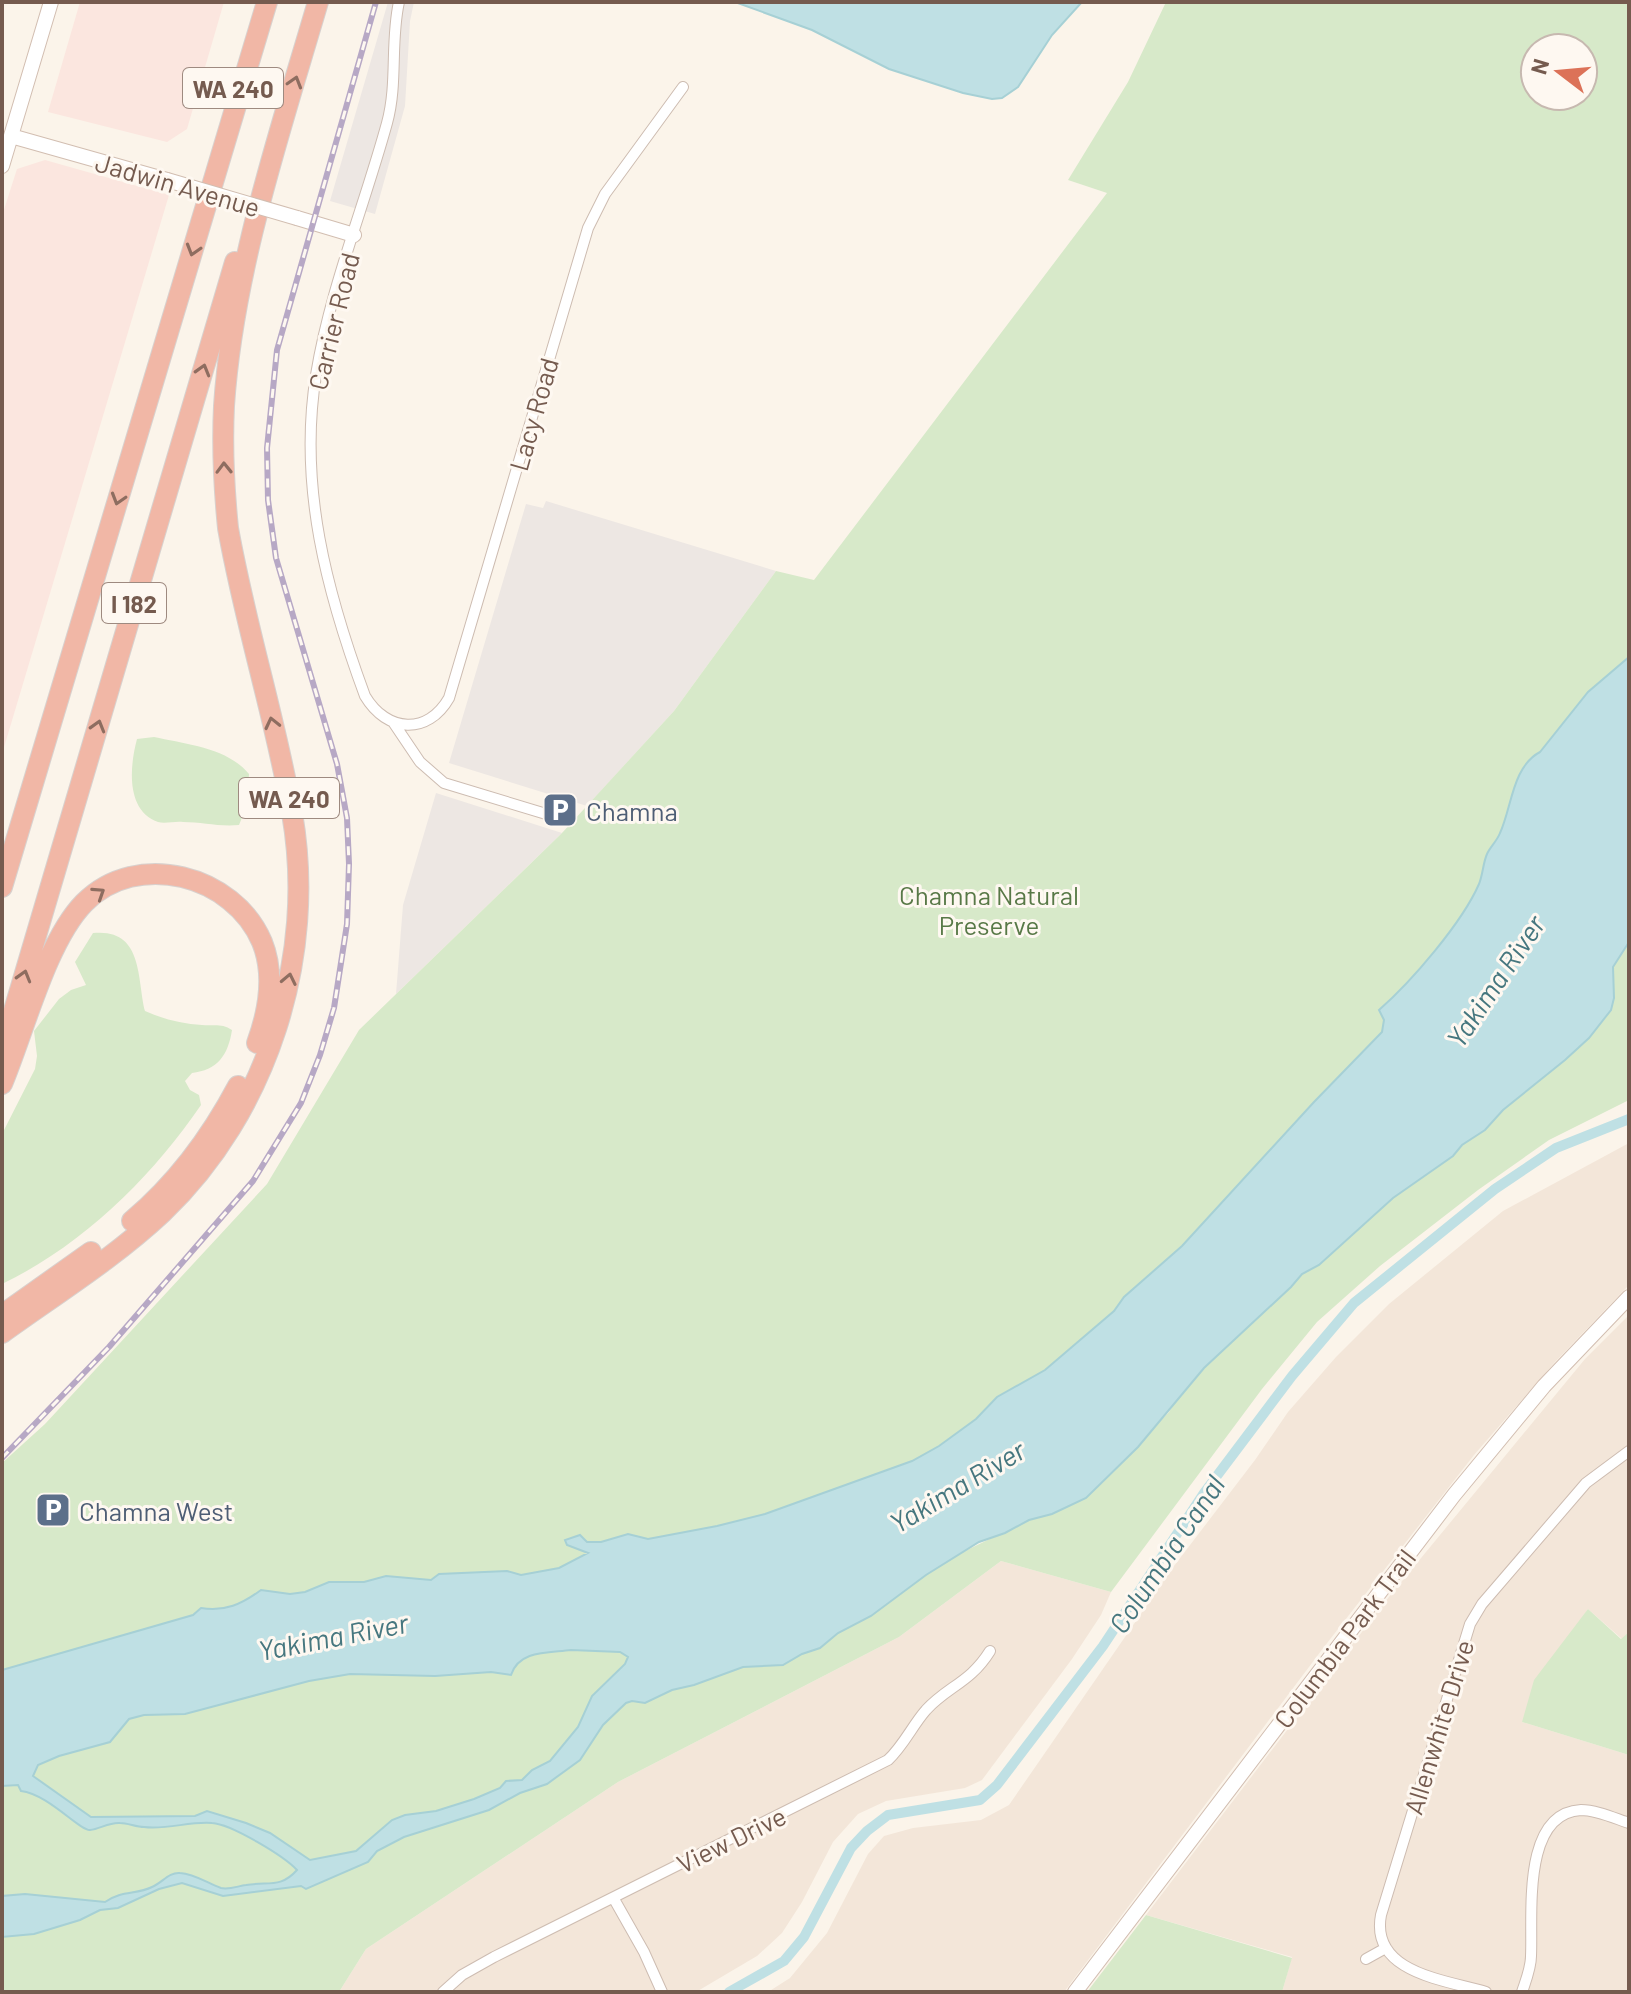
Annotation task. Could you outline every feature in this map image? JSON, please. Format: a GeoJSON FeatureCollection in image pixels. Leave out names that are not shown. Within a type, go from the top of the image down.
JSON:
{"type":"FeatureCollection","features":[{"type":"Feature","properties":{"kind":"highway","name":"WA 240"},"geometry":{"type":"LineString","coordinates":[[215,175],[226,115],[256,2]]}},
{"type":"Feature","properties":{"kind":"highway","name":"I 182"},"geometry":{"type":"LineString","coordinates":[[2,887],[267,2]]}},
{"type":"Feature","properties":{"kind":"highway","name":"I 182"},"geometry":{"type":"LineString","coordinates":[[2,1051],[236,258],[273,157],[318,2]]}},
{"type":"Feature","properties":{"kind":"highway","name":"WA 240"},"geometry":{"type":"LineString","coordinates":[[2,1333],[142,1230],[186,1188],[217,1148],[247,1099],[270,1047],[288,986],[299,919],[297,852],[284,774],[232,554],[223,454],[230,351],[273,157]]}},
{"type":"Feature","properties":{"kind":"highway"},"geometry":{"type":"LineString","coordinates":[[2,852],[58,697]]}},
{"type":"Feature","properties":{"kind":"highway"},"geometry":{"type":"LineString","coordinates":[[2,1084],[60,937],[86,901],[102,889],[121,880],[146,875],[191,879],[224,894],[253,925],[268,962],[269,984],[264,1024],[244,1076],[204,1143],[147,1208],[108,1240],[2,1315]]}},
{"type":"Feature","properties":{"kind":"main road"},"geometry":{"type":"LineString","coordinates":[[2,166],[7,134],[51,2]]}},
{"type":"Feature","properties":{"kind":"main road","name":"Jadwin Avenue"},"geometry":{"type":"LineString","coordinates":[[7,134],[354,235]]}},
{"type":"Feature","properties":{"kind":"main road","name":"Columbia Park Trail"},"geometry":{"type":"LineString","coordinates":[[1075,1992],[1454,1495],[1544,1386],[1629,1297]]}},
{"type":"Feature","properties":{"kind":"street","name":"Carrier Road"},"geometry":{"type":"LineString","coordinates":[[399,2],[390,111],[327,326],[316,376],[311,430],[311,483],[323,558],[371,706],[393,722],[420,762],[444,783],[566,820]]}},
{"type":"Feature","properties":{"kind":"street","name":"Lacy Road"},"geometry":{"type":"LineString","coordinates":[[393,722],[412,725],[426,721],[440,711],[449,698],[588,228],[605,194],[683,87]]}},
{"type":"Feature","properties":{"kind":"street","name":"Allenwhite Drive"},"geometry":{"type":"LineString","coordinates":[[1384,1949],[1379,1932],[1381,1915],[1470,1624],[1482,1604],[1586,1483],[1629,1451]]}},
{"type":"Feature","properties":{"kind":"street","name":"View Drive"},"geometry":{"type":"LineString","coordinates":[[443,1992],[462,1975],[486,1961],[888,1760],[926,1710],[967,1679],[981,1666],[990,1651]]}},
{"type":"Feature","properties":{"kind":"street"},"geometry":{"type":"LineString","coordinates":[[1522,1992],[1531,1956],[1533,1870],[1545,1834],[1561,1812],[1588,1811],[1629,1823]]}},
{"type":"Feature","properties":{"kind":"street"},"geometry":{"type":"LineString","coordinates":[[614,1899],[662,1992]]}},
{"type":"Feature","properties":{"kind":"street"},"geometry":{"type":"LineString","coordinates":[[1366,1959],[1384,1949],[1397,1963],[1411,1969],[1486,1992]]}},
{"type":"Feature","properties":{"kind":"shaded area"},"geometry":{"type":"Polygon","coordinates":[[[80,2],[224,2],[187,129],[167,142],[48,112],[80,2]]]}},
{"type":"Feature","properties":{"kind":"shaded area"},"geometry":{"type":"Polygon","coordinates":[[[388,2],[414,2],[405,106],[375,214],[330,201],[388,2]]]}},
{"type":"Feature","properties":{"kind":"shaded area"},"geometry":{"type":"Polygon","coordinates":[[[45,160],[169,195],[2,754],[2,216],[17,169],[45,160]]]}},
{"type":"Feature","properties":{"kind":"shaded area"},"geometry":{"type":"Polygon","coordinates":[[[546,501],[776,571],[674,711],[587,806],[449,763],[526,504],[543,508],[546,501]]]}},
{"type":"Feature","properties":{"kind":"shaded area"},"geometry":{"type":"Polygon","coordinates":[[[436,793],[562,833],[396,994],[403,905],[436,793]]]}},
{"type":"Feature","properties":{"kind":"shaded area"},"geometry":{"type":"Polygon","coordinates":[[[1629,1143],[1629,1285],[1555,1362],[1474,1455],[1324,1647],[1064,1992],[768,1992],[790,1978],[827,1933],[868,1854],[884,1836],[913,1828],[981,1820],[1009,1805],[1174,1566],[1288,1412],[1336,1357],[1389,1304],[1503,1211],[1629,1143]]]}},
{"type":"Feature","properties":{"kind":"shaded area"},"geometry":{"type":"Polygon","coordinates":[[[1629,1315],[1629,1632],[1622,1639],[1588,1609],[1522,1722],[1629,1755],[1629,1992],[1282,1992],[1292,1957],[1146,1915],[1384,1603],[1585,1359],[1629,1315]]]}},
{"type":"Feature","properties":{"kind":"shaded area"},"geometry":{"type":"Polygon","coordinates":[[[1001,1561],[1111,1592],[1101,1615],[1072,1659],[982,1780],[965,1788],[886,1801],[858,1814],[833,1842],[782,1933],[757,1956],[696,1992],[339,1992],[366,1949],[618,1782],[899,1637],[1001,1561]]]}},
{"type":"Feature","properties":{"kind":"green space","name":"Chamna Natural Preserve"},"geometry":{"type":"Polygon","coordinates":[[[1166,2],[1629,2],[1629,657],[1588,692],[1540,752],[1524,767],[1471,899],[1435,951],[1380,1010],[1384,1020],[1382,1032],[1182,1246],[1124,1297],[1114,1311],[1045,1370],[997,1397],[976,1419],[912,1461],[765,1514],[717,1526],[648,1539],[628,1534],[601,1542],[587,1542],[580,1535],[578,1548],[589,1552],[559,1568],[521,1575],[507,1571],[439,1574],[431,1580],[386,1576],[364,1582],[329,1582],[305,1592],[290,1594],[261,1590],[233,1606],[201,1608],[193,1615],[2,1670],[2,1463],[45,1424],[267,1184],[359,1030],[562,833],[674,711],[776,571],[814,580],[1107,193],[1068,180],[1128,82],[1166,2]]]}},
{"type":"Feature","properties":{"kind":"green space"},"geometry":{"type":"Polygon","coordinates":[[[154,737],[218,753],[230,758],[249,774],[247,805],[239,825],[161,823],[147,816],[140,808],[132,786],[133,761],[137,739],[154,737]]]}},
{"type":"Feature","properties":{"kind":"green space"},"geometry":{"type":"Polygon","coordinates":[[[93,933],[121,938],[129,947],[135,957],[145,1011],[180,1022],[225,1026],[232,1030],[230,1039],[215,1065],[192,1073],[185,1081],[190,1090],[199,1095],[201,1105],[137,1183],[60,1250],[2,1284],[2,1134],[35,1069],[34,1031],[59,999],[71,990],[86,985],[75,962],[93,933]]]}},
{"type":"Feature","properties":{"kind":"green space"},"geometry":{"type":"Polygon","coordinates":[[[1629,942],[1629,1100],[1549,1140],[1478,1190],[1380,1266],[1317,1322],[1262,1389],[1111,1592],[1001,1561],[899,1637],[618,1782],[366,1949],[339,1992],[2,1992],[2,1759],[111,1720],[965,1551],[1029,1520],[1052,1514],[1086,1498],[1169,1412],[1204,1368],[1302,1274],[1319,1265],[1393,1198],[1485,1130],[1503,1110],[1589,1038],[1607,1016],[1614,998],[1613,967],[1629,942]]]}},
{"type":"Feature","properties":{"kind":"green space"},"geometry":{"type":"Polygon","coordinates":[[[1588,1609],[1621,1639],[1629,1632],[1629,1755],[1522,1722],[1534,1680],[1588,1609]]]}},
{"type":"Feature","properties":{"kind":"green space"},"geometry":{"type":"Polygon","coordinates":[[[1146,1915],[1292,1958],[1282,1992],[1087,1992],[1146,1915]]]}},
{"type":"Feature","properties":{"kind":"water"},"geometry":{"type":"Polygon","coordinates":[[[735,2],[1082,2],[1052,35],[1018,87],[1002,98],[992,99],[889,69],[812,30],[735,2]]]}},
{"type":"Feature","properties":{"kind":"water","name":"Yakima River"},"geometry":{"type":"Polygon","coordinates":[[[1629,657],[1629,942],[1613,967],[1614,998],[1611,1010],[1589,1038],[1503,1110],[1485,1130],[1393,1198],[1319,1265],[1302,1274],[1204,1368],[1138,1447],[1086,1498],[979,1542],[926,1575],[871,1616],[838,1633],[820,1648],[783,1665],[743,1667],[672,1690],[645,1703],[626,1703],[603,1725],[580,1760],[547,1784],[520,1793],[489,1810],[404,1837],[377,1851],[368,1862],[306,1889],[301,1886],[223,1896],[182,1883],[159,1889],[118,1908],[100,1910],[80,1920],[34,1934],[2,1937],[2,1896],[25,1894],[105,1902],[156,1885],[176,1873],[191,1875],[227,1889],[279,1882],[297,1870],[257,1842],[221,1825],[204,1823],[153,1828],[116,1823],[90,1830],[42,1798],[21,1791],[18,1785],[2,1786],[2,1670],[193,1615],[201,1608],[233,1606],[261,1590],[290,1594],[305,1592],[329,1582],[364,1582],[386,1576],[431,1580],[439,1574],[507,1571],[521,1575],[559,1568],[588,1553],[567,1545],[565,1540],[580,1535],[587,1542],[601,1542],[628,1534],[648,1539],[717,1526],[765,1514],[912,1461],[939,1446],[976,1419],[997,1397],[1045,1370],[1114,1311],[1124,1297],[1182,1246],[1382,1032],[1384,1020],[1379,1010],[1435,951],[1471,899],[1524,767],[1540,752],[1588,692],[1629,657]],[[571,1650],[535,1654],[521,1661],[511,1675],[491,1672],[435,1676],[350,1674],[309,1681],[185,1714],[144,1715],[129,1719],[110,1742],[38,1765],[33,1776],[91,1817],[195,1816],[207,1811],[270,1833],[310,1860],[356,1851],[392,1820],[474,1799],[500,1788],[506,1781],[522,1780],[532,1770],[550,1761],[578,1727],[592,1696],[625,1664],[628,1657],[620,1652],[571,1650]]]}},
{"type":"Feature","properties":{"kind":"waterway","name":"Columbia Canal"},"geometry":{"type":"LineString","coordinates":[[729,1992],[784,1961],[804,1937],[851,1848],[867,1831],[888,1815],[980,1800],[997,1785],[1103,1646],[1204,1493],[1292,1376],[1354,1303],[1495,1189],[1556,1148],[1629,1119]]}},
{"type":"Feature","properties":{"kind":"railway"},"geometry":{"type":"LineString","coordinates":[[2,1458],[109,1347],[253,1181],[301,1103],[334,1008],[347,924],[347,818],[337,764],[276,558],[268,500],[267,448],[277,350],[376,2]]}},
{"type":"Feature","properties":{"kind":"place","name":"Chamna"},"geometry":{"type":"Point","coordinates":[560,810]}},
{"type":"Feature","properties":{"kind":"place","name":"Chamna West"},"geometry":{"type":"Point","coordinates":[53,1510]}}]}
